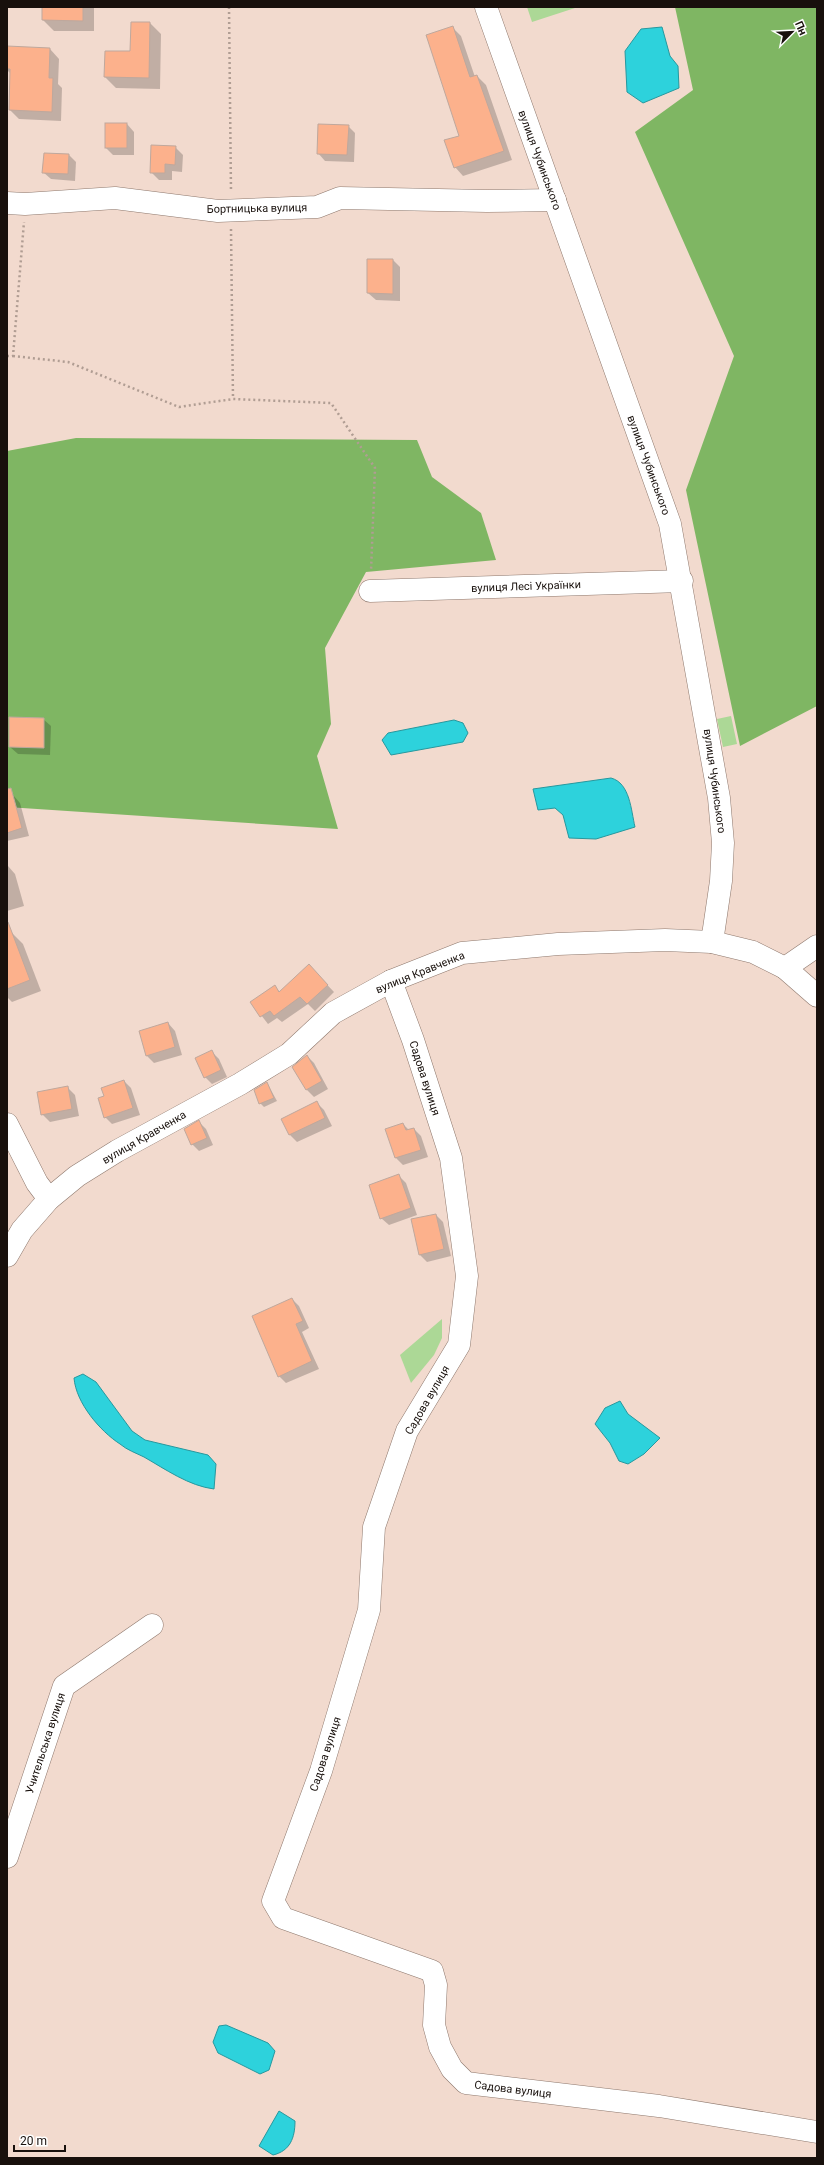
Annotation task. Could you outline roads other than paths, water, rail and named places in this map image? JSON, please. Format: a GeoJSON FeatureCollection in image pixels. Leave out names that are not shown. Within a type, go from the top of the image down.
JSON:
{"type":"FeatureCollection","features":[{"type":"Feature","properties":{"kind":"street","name":"вулиця Чубинського"},"geometry":{"type":"LineString","coordinates":[[486,7],[670,524],[682,582],[719,798],[723,843],[721,881],[712,942]]}},
{"type":"Feature","properties":{"kind":"street","name":"Бортницька вулиця"},"geometry":{"type":"LineString","coordinates":[[16,203],[115,198],[218,211],[317,207],[340,198],[487,201],[555,200]]}},
{"type":"Feature","properties":{"kind":"street","name":"вулиця Лесі Українки"},"geometry":{"type":"LineString","coordinates":[[370,591],[682,582]]}},
{"type":"Feature","properties":{"kind":"street","name":"вулиця Кравченка"},"geometry":{"type":"LineString","coordinates":[[7,1256],[22,1230],[49,1199],[77,1176],[118,1151],[240,1084],[288,1054],[333,1013],[391,982],[462,953],[558,944],[665,940],[712,942],[753,952],[785,968],[817,996]]}},
{"type":"Feature","properties":{"kind":"street"},"geometry":{"type":"LineString","coordinates":[[785,968],[817,946]]}},
{"type":"Feature","properties":{"kind":"street","name":"Садова вулиця"},"geometry":{"type":"LineString","coordinates":[[391,982],[414,1040],[451,1158],[467,1276],[459,1345],[408,1431],[374,1527],[369,1610],[321,1771],[273,1901],[283,1918],[432,1971],[436,1985],[434,2025],[440,2047],[452,2070],[466,2083],[659,2106],[817,2132]]}},
{"type":"Feature","properties":{"kind":"street"},"geometry":{"type":"LineString","coordinates":[[7,1124],[37,1184],[49,1199]]}},
{"type":"Feature","properties":{"kind":"street","name":"Учительська вулиця"},"geometry":{"type":"LineString","coordinates":[[7,1857],[64,1686],[152,1625]]}},
{"type":"Feature","properties":{"kind":"water"},"geometry":{"type":"Polygon","coordinates":[[[662,27],[670,56],[678,66],[679,88],[643,103],[627,92],[625,51],[641,29],[662,27]]]}},
{"type":"Feature","properties":{"kind":"water"},"geometry":{"type":"Polygon","coordinates":[[[454,720],[463,723],[468,733],[463,742],[391,755],[382,740],[388,733],[454,720]]]}},
{"type":"Feature","properties":{"kind":"water"},"geometry":{"type":"Polygon","coordinates":[[[611,778],[622,785],[626,791],[631,805],[635,827],[596,839],[569,838],[563,815],[555,808],[538,810],[533,789],[611,778]]]}},
{"type":"Feature","properties":{"kind":"water"},"geometry":{"type":"Polygon","coordinates":[[[83,1374],[96,1382],[132,1431],[145,1440],[208,1455],[216,1464],[214,1489],[186,1481],[126,1448],[105,1432],[90,1416],[79,1397],[74,1378],[83,1374]]]}},
{"type":"Feature","properties":{"kind":"water"},"geometry":{"type":"Polygon","coordinates":[[[620,1401],[628,1414],[660,1438],[644,1454],[628,1464],[619,1461],[610,1443],[595,1424],[605,1408],[620,1401]]]}},
{"type":"Feature","properties":{"kind":"water"},"geometry":{"type":"Polygon","coordinates":[[[226,2025],[268,2043],[275,2051],[269,2070],[260,2074],[218,2053],[213,2042],[219,2026],[226,2025]]]}},
{"type":"Feature","properties":{"kind":"water"},"geometry":{"type":"Polygon","coordinates":[[[279,2111],[295,2121],[295,2127],[293,2138],[287,2147],[279,2153],[273,2155],[259,2146],[279,2111]]]}}]}
